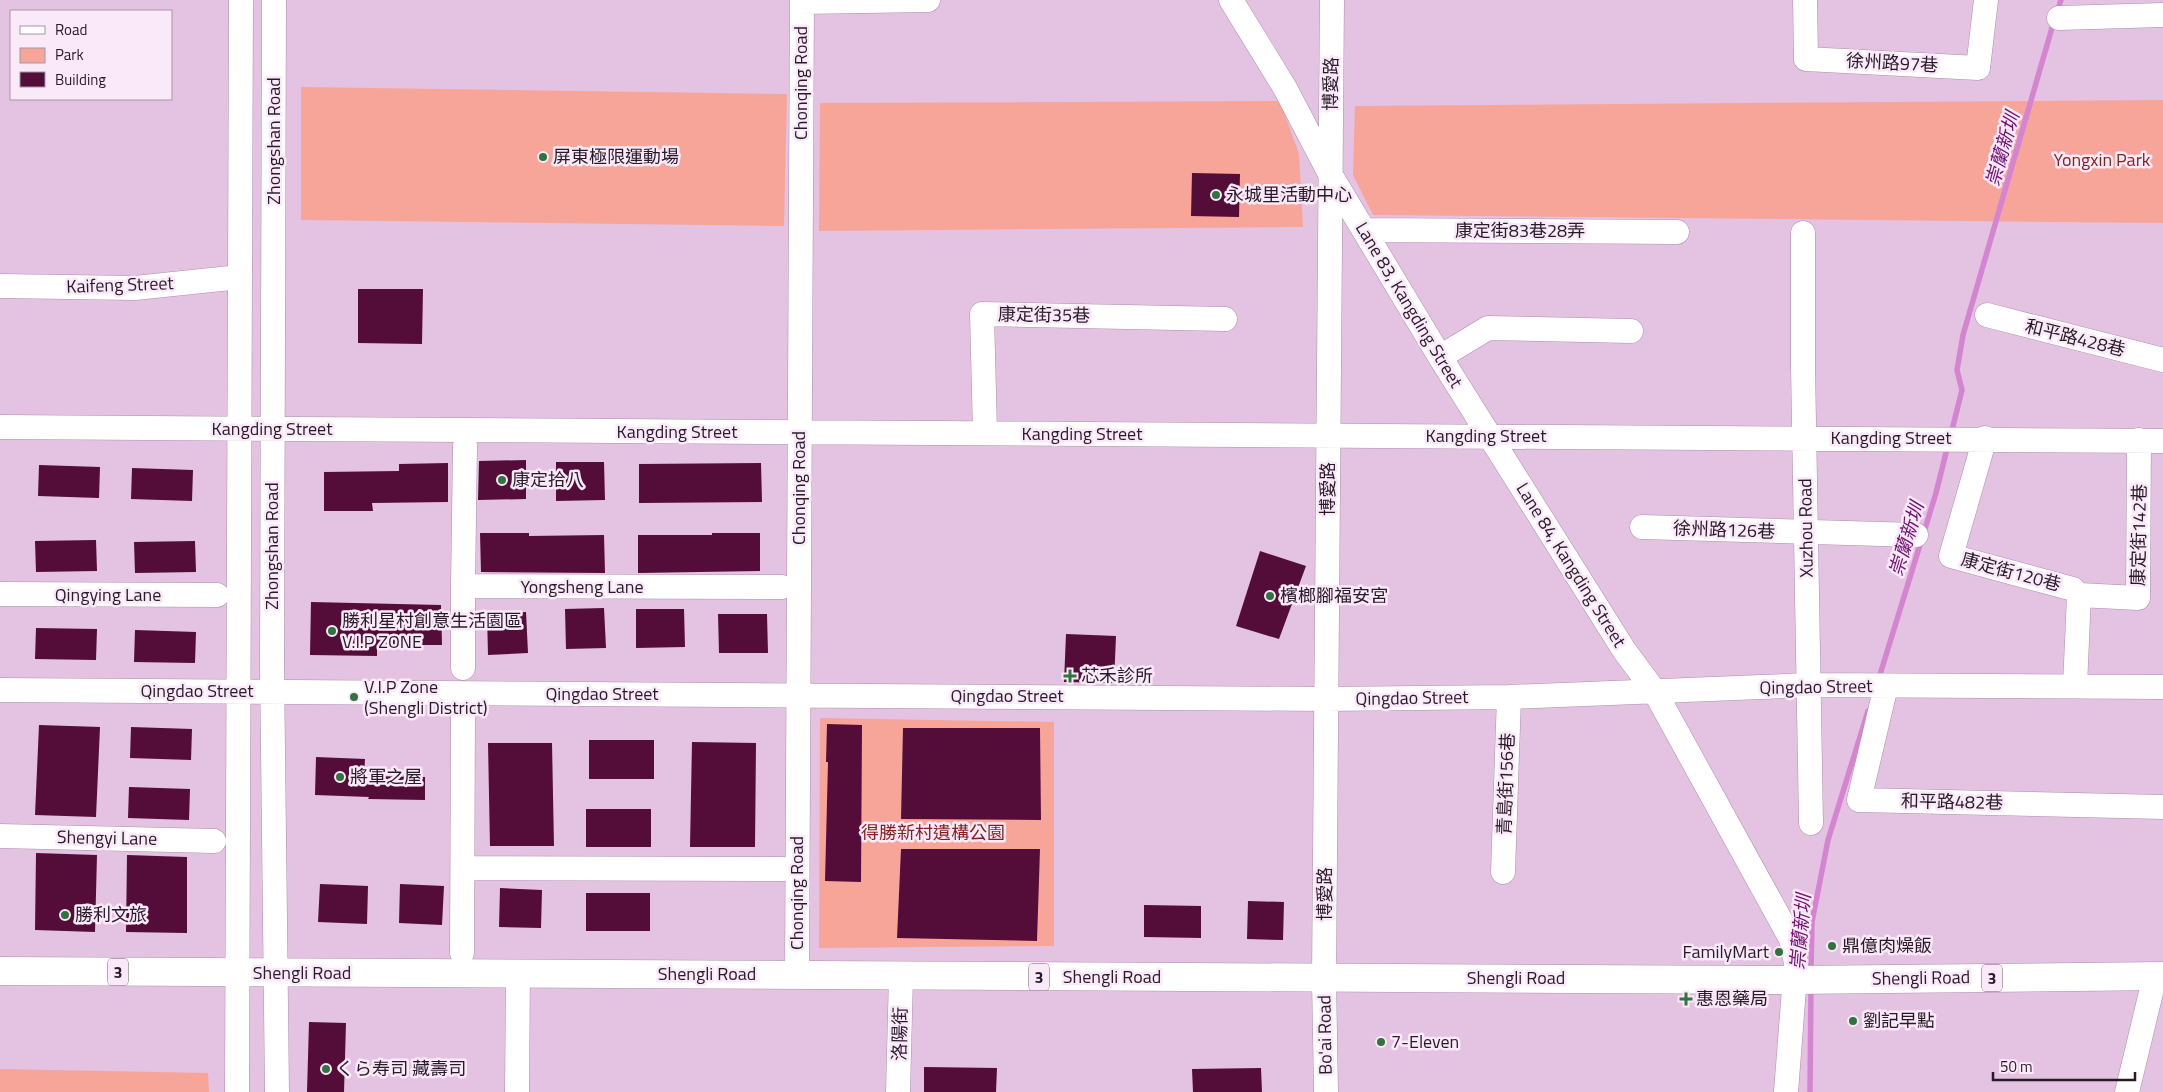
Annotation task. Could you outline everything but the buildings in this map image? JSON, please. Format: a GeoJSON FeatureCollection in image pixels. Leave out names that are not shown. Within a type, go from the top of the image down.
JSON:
{"type":"FeatureCollection","features":[{"type":"Feature","properties":{"kind":"main road","name":"Shengli Road"},"geometry":{"type":"LineString","coordinates":[[0,971],[1805,980],[2159,976]]}},
{"type":"Feature","properties":{"kind":"street","name":"Zhongshan Road"},"geometry":{"type":"LineString","coordinates":[[237,1092],[241,0]]}},
{"type":"Feature","properties":{"kind":"street","name":"Zhongshan Road"},"geometry":{"type":"LineString","coordinates":[[274,0],[272,692],[277,1092]]}},
{"type":"Feature","properties":{"kind":"street"},"geometry":{"type":"LineString","coordinates":[[802,1],[928,0]]}},
{"type":"Feature","properties":{"kind":"street","name":"Lane 83, Kangding Street"},"geometry":{"type":"LineString","coordinates":[[1231,0],[1285,88],[1330,174],[1489,436]]}},
{"type":"Feature","properties":{"kind":"street","name":"博愛路"},"geometry":{"type":"LineString","coordinates":[[1324,978],[1332,0]]}},
{"type":"Feature","properties":{"kind":"street","name":"徐州路97巷"},"geometry":{"type":"LineString","coordinates":[[1805,0],[1806,58],[1978,68],[1986,0]]}},
{"type":"Feature","properties":{"kind":"street","name":"Chonqing Road"},"geometry":{"type":"LineString","coordinates":[[797,975],[802,1]]}},
{"type":"Feature","properties":{"kind":"street"},"geometry":{"type":"LineString","coordinates":[[2059,18],[2163,15]]}},
{"type":"Feature","properties":{"kind":"street","name":"康定街83巷28弄"},"geometry":{"type":"LineString","coordinates":[[1364,230],[1677,232]]}},
{"type":"Feature","properties":{"kind":"street","name":"Xuzhou Road"},"geometry":{"type":"LineString","coordinates":[[1802,233],[1811,823]]}},
{"type":"Feature","properties":{"kind":"street","name":"Kaifeng Street"},"geometry":{"type":"LineString","coordinates":[[0,286],[135,288],[240,276]]}},
{"type":"Feature","properties":{"kind":"street","name":"康定街35巷"},"geometry":{"type":"LineString","coordinates":[[985,433],[982,314],[1225,319]]}},
{"type":"Feature","properties":{"kind":"street","name":"和平路428巷"},"geometry":{"type":"LineString","coordinates":[[1987,315],[2163,360]]}},
{"type":"Feature","properties":{"kind":"street"},"geometry":{"type":"LineString","coordinates":[[1440,357],[1488,328],[1631,331]]}},
{"type":"Feature","properties":{"kind":"street","name":"Kangding Street"},"geometry":{"type":"LineString","coordinates":[[0,427],[2163,440]]}},
{"type":"Feature","properties":{"kind":"street","name":"Lane 84, Kangding Street"},"geometry":{"type":"LineString","coordinates":[[1489,436],[1624,650],[1655,692]]}},
{"type":"Feature","properties":{"kind":"street","name":"康定街120巷"},"geometry":{"type":"LineString","coordinates":[[1985,438],[1950,556],[2073,589]]}},
{"type":"Feature","properties":{"kind":"street","name":"康定街142巷"},"geometry":{"type":"LineString","coordinates":[[2075,686],[2079,595],[2138,598],[2139,440]]}},
{"type":"Feature","properties":{"kind":"street"},"geometry":{"type":"LineString","coordinates":[[463,668],[464,446]]}},
{"type":"Feature","properties":{"kind":"street","name":"徐州路126巷"},"geometry":{"type":"LineString","coordinates":[[1642,528],[1916,535]]}},
{"type":"Feature","properties":{"kind":"street","name":"Yongsheng Lane"},"geometry":{"type":"LineString","coordinates":[[463,586],[782,587]]}},
{"type":"Feature","properties":{"kind":"street","name":"Qingying Lane"},"geometry":{"type":"LineString","coordinates":[[0,594],[217,595]]}},
{"type":"Feature","properties":{"kind":"street","name":"Qingdao Street"},"geometry":{"type":"LineString","coordinates":[[0,690],[1326,699],[1655,692],[1809,685],[2163,687]]}},
{"type":"Feature","properties":{"kind":"street","name":"和平路482巷"},"geometry":{"type":"LineString","coordinates":[[1876,686],[1859,800],[2163,807]]}},
{"type":"Feature","properties":{"kind":"street"},"geometry":{"type":"LineString","coordinates":[[1655,692],[1791,939],[1796,963],[1805,980],[1786,1092]]}},
{"type":"Feature","properties":{"kind":"street","name":"青島街156巷"},"geometry":{"type":"LineString","coordinates":[[1503,872],[1509,696]]}},
{"type":"Feature","properties":{"kind":"street"},"geometry":{"type":"LineString","coordinates":[[462,953],[464,868],[463,714]]}},
{"type":"Feature","properties":{"kind":"street","name":"Shengyi Lane"},"geometry":{"type":"LineString","coordinates":[[0,836],[214,841]]}},
{"type":"Feature","properties":{"kind":"street"},"geometry":{"type":"LineString","coordinates":[[464,868],[783,869]]}},
{"type":"Feature","properties":{"kind":"street"},"geometry":{"type":"LineString","coordinates":[[516,1092],[518,973]]}},
{"type":"Feature","properties":{"kind":"street","name":"洛陽街"},"geometry":{"type":"LineString","coordinates":[[898,1092],[900,976]]}},
{"type":"Feature","properties":{"kind":"street"},"geometry":{"type":"LineString","coordinates":[[2127,1092],[2159,976]]}},
{"type":"Feature","properties":{"kind":"street","name":"Bo'ai Road"},"geometry":{"type":"LineString","coordinates":[[1324,978],[1326,1092]]}},
{"type":"Feature","properties":{"kind":"green space","name":"屏東極限運動場"},"geometry":{"type":"Polygon","coordinates":[[[301,87],[787,94],[784,226],[301,220],[301,87]]]}},
{"type":"Feature","properties":{"kind":"green space","name":"Yongxin Park"},"geometry":{"type":"Polygon","coordinates":[[[2163,100],[2163,223],[1373,215],[1353,175],[1355,106],[2163,100]]]}},
{"type":"Feature","properties":{"kind":"green space"},"geometry":{"type":"Polygon","coordinates":[[[1280,101],[1299,154],[1303,227],[819,231],[820,103],[1280,101]]]}},
{"type":"Feature","properties":{"kind":"green space","name":"得勝新村遺構公園"},"geometry":{"type":"Polygon","coordinates":[[[820,718],[1054,722],[1054,946],[819,948],[820,718]]]}},
{"type":"Feature","properties":{"kind":"green space"},"geometry":{"type":"Polygon","coordinates":[[[0,1069],[208,1073],[209,1092],[0,1092],[0,1069]]]}},
{"type":"Feature","properties":{"kind":"waterway","name":"崇蘭新圳"},"geometry":{"type":"LineString","coordinates":[[2057,12],[2061,0]]}},
{"type":"Feature","properties":{"kind":"waterway","name":"崇蘭新圳"},"geometry":{"type":"LineString","coordinates":[[1951,434],[1962,390],[1957,370],[1963,335],[2054,21]]}},
{"type":"Feature","properties":{"kind":"waterway","name":"崇蘭新圳"},"geometry":{"type":"LineString","coordinates":[[1878,681],[1936,493],[1948,445]]}},
{"type":"Feature","properties":{"kind":"waterway","name":"崇蘭新圳"},"geometry":{"type":"LineString","coordinates":[[1811,971],[1812,922],[1828,840],[1868,711]]}},
{"type":"Feature","properties":{"kind":"waterway","name":"崇蘭新圳"},"geometry":{"type":"LineString","coordinates":[[1810,1092],[1811,986]]}},
{"type":"Feature","properties":{"kind":"place","name":"屏東極限運動場"},"geometry":{"type":"Point","coordinates":[543,157]}},
{"type":"Feature","properties":{"kind":"place","name":"永城里活動中心"},"geometry":{"type":"Point","coordinates":[1216,195]}},
{"type":"Feature","properties":{"kind":"place","name":"康定拾八"},"geometry":{"type":"Point","coordinates":[502,480]}},
{"type":"Feature","properties":{"kind":"place","name":"檳榔腳福安宮"},"geometry":{"type":"Point","coordinates":[1270,596]}},
{"type":"Feature","properties":{"kind":"place","name":"勝利星村創意生活園區 V.I.P ZONE"},"geometry":{"type":"Point","coordinates":[332,631]}},
{"type":"Feature","properties":{"kind":"place","name":"芯禾診所"},"geometry":{"type":"Point","coordinates":[1070,676]}},
{"type":"Feature","properties":{"kind":"place","name":"V.I.P Zone (Shengli District)"},"geometry":{"type":"Point","coordinates":[354,697]}},
{"type":"Feature","properties":{"kind":"place","name":"將軍之屋"},"geometry":{"type":"Point","coordinates":[340,777]}},
{"type":"Feature","properties":{"kind":"place","name":"勝利文旅"},"geometry":{"type":"Point","coordinates":[65,915]}},
{"type":"Feature","properties":{"kind":"place","name":"鼎億肉燥飯"},"geometry":{"type":"Point","coordinates":[1832,946]}},
{"type":"Feature","properties":{"kind":"place","name":"FamilyMart"},"geometry":{"type":"Point","coordinates":[1779,952]}},
{"type":"Feature","properties":{"kind":"place","name":"惠恩藥局"},"geometry":{"type":"Point","coordinates":[1686,999]}},
{"type":"Feature","properties":{"kind":"place","name":"劉記早點"},"geometry":{"type":"Point","coordinates":[1853,1021]}},
{"type":"Feature","properties":{"kind":"place","name":"7-Eleven"},"geometry":{"type":"Point","coordinates":[1381,1042]}},
{"type":"Feature","properties":{"kind":"place","name":"くら寿司 藏壽司"},"geometry":{"type":"Point","coordinates":[326,1069]}}]}
